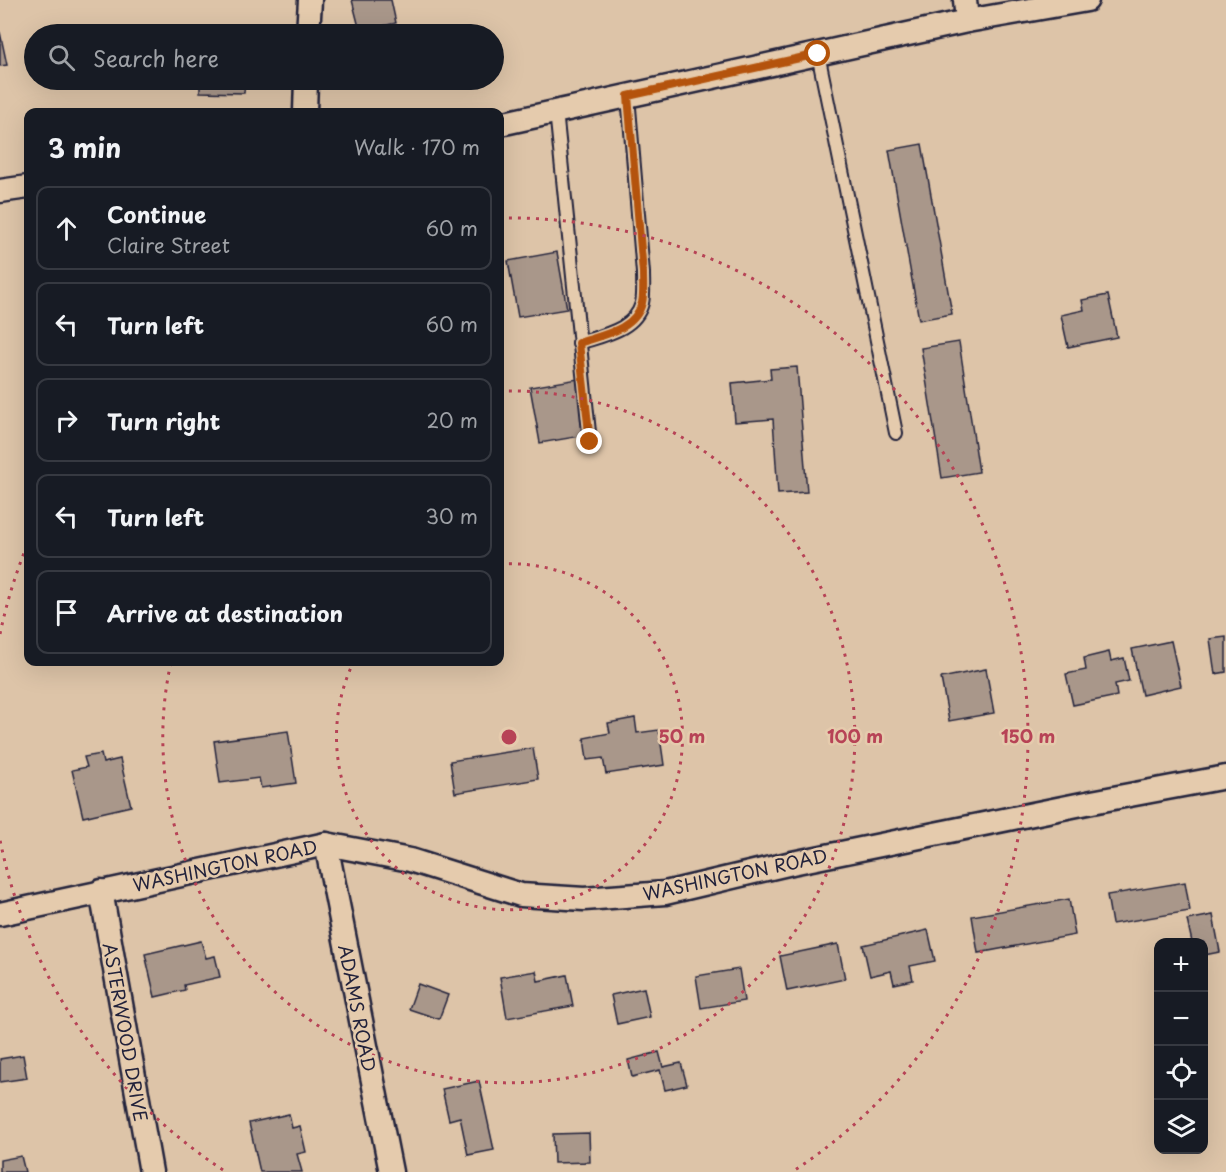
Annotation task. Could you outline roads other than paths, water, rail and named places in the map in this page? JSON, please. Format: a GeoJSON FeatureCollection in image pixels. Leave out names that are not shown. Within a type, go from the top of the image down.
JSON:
{"type":"FeatureCollection","features":[{"type":"Feature","properties":{"kind":"street"},"geometry":{"type":"LineString","coordinates":[[309,24],[310,0]]}},
{"type":"Feature","properties":{"kind":"street"},"geometry":{"type":"LineString","coordinates":[[504,123],[818,54],[966,11],[1087,0]]}},
{"type":"Feature","properties":{"kind":"street"},"geometry":{"type":"LineString","coordinates":[[305,108],[306,90]]}},
{"type":"Feature","properties":{"kind":"street"},"geometry":{"type":"LineString","coordinates":[[0,191],[24,188]]}},
{"type":"Feature","properties":{"kind":"street","name":"WASHINGTON ROAD"},"geometry":{"type":"LineString","coordinates":[[0,914],[326,844],[410,860],[521,895],[584,899],[665,893],[803,860],[1226,777]]}},
{"type":"Feature","properties":{"kind":"street","name":"ADAMS ROAD"},"geometry":{"type":"LineString","coordinates":[[326,844],[391,1172]]}},
{"type":"Feature","properties":{"kind":"street","name":"ASTERWOOD DRIVE"},"geometry":{"type":"LineString","coordinates":[[101,891],[151,1172]]}},
{"type":"Feature","properties":{"kind":"lane"},"geometry":{"type":"LineString","coordinates":[[818,54],[896,433]]}},
{"type":"Feature","properties":{"kind":"lane"},"geometry":{"type":"LineString","coordinates":[[579,343],[622,328],[635,318],[642,302],[643,273],[628,96]]}},
{"type":"Feature","properties":{"kind":"lane"},"geometry":{"type":"LineString","coordinates":[[556,111],[590,442]]}}]}
